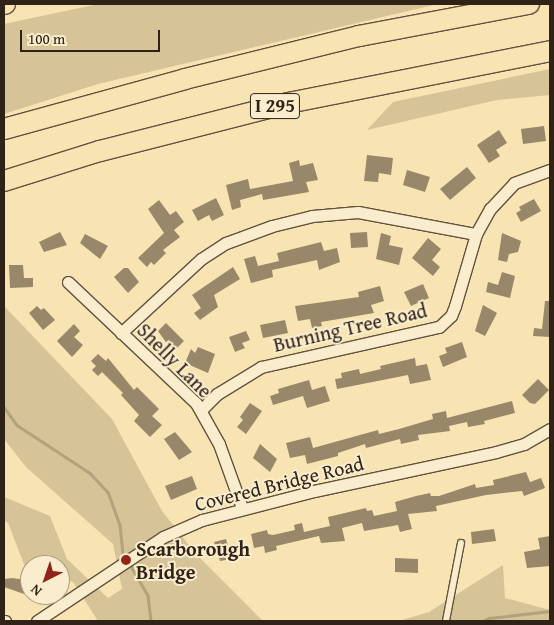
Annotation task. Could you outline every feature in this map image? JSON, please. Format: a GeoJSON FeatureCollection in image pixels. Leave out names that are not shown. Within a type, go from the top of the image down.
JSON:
{"type":"FeatureCollection","features":[{"type":"Feature","properties":{"kind":"highway","name":"I 295"},"geometry":{"type":"LineString","coordinates":[[4,129],[185,79],[359,36],[529,4]]}},
{"type":"Feature","properties":{"kind":"highway","name":"I 295"},"geometry":{"type":"LineString","coordinates":[[4,181],[100,151],[288,103],[550,51]]}},
{"type":"Feature","properties":{"kind":"street","name":"Burning Tree Road"},"geometry":{"type":"LineString","coordinates":[[201,410],[217,394],[261,367],[439,327],[451,316],[476,234],[490,209],[514,184],[550,170]]}},
{"type":"Feature","properties":{"kind":"street"},"geometry":{"type":"LineString","coordinates":[[121,333],[202,259],[226,243],[272,226],[320,215],[358,212],[476,234]]}},
{"type":"Feature","properties":{"kind":"street","name":"Shelly Lane"},"geometry":{"type":"LineString","coordinates":[[68,282],[201,410],[228,466],[242,508]]}},
{"type":"Feature","properties":{"kind":"street","name":"Covered Bridge Road"},"geometry":{"type":"LineString","coordinates":[[37,621],[136,553],[182,527],[242,508],[496,452],[524,444],[550,429]]}},
{"type":"Feature","properties":{"kind":"lane"},"geometry":{"type":"LineString","coordinates":[[446,621],[461,543]]}},
{"type":"Feature","properties":{"kind":"shaded area"},"geometry":{"type":"Polygon","coordinates":[[[98,4],[438,4],[98,84],[4,114],[4,24],[98,4]]]}},
{"type":"Feature","properties":{"kind":"shaded area"},"geometry":{"type":"Polygon","coordinates":[[[550,69],[550,95],[497,100],[367,130],[393,102],[550,69]]]}},
{"type":"Feature","properties":{"kind":"shaded area"},"geometry":{"type":"Polygon","coordinates":[[[4,301],[5,307],[112,419],[162,511],[196,554],[263,621],[98,621],[73,582],[70,581],[70,562],[108,598],[122,589],[113,544],[26,467],[4,439],[4,301]]]}},
{"type":"Feature","properties":{"kind":"shaded area"},"geometry":{"type":"Polygon","coordinates":[[[4,497],[50,516],[65,555],[20,555],[8,523],[4,520],[4,497]]]}},
{"type":"Feature","properties":{"kind":"shaded area"},"geometry":{"type":"Polygon","coordinates":[[[503,565],[505,598],[550,610],[550,621],[399,621],[429,612],[503,565]]]}},
{"type":"Feature","properties":{"kind":"building"},"geometry":{"type":"Polygon","coordinates":[[[544,126],[546,141],[523,144],[521,129],[544,126]]]}},
{"type":"Feature","properties":{"kind":"building"},"geometry":{"type":"Polygon","coordinates":[[[499,130],[507,143],[496,150],[500,156],[489,163],[477,145],[499,130]]]}},
{"type":"Feature","properties":{"kind":"building"},"geometry":{"type":"Polygon","coordinates":[[[367,155],[393,158],[391,175],[379,173],[378,182],[364,181],[367,155]]]}},
{"type":"Feature","properties":{"kind":"building"},"geometry":{"type":"Polygon","coordinates":[[[299,160],[300,166],[313,163],[318,180],[306,182],[309,192],[263,200],[262,194],[240,200],[241,207],[232,210],[226,185],[248,179],[250,189],[293,181],[289,163],[299,160]]]}},
{"type":"Feature","properties":{"kind":"building"},"geometry":{"type":"Polygon","coordinates":[[[467,167],[476,178],[450,200],[440,189],[467,167]]]}},
{"type":"Feature","properties":{"kind":"building"},"geometry":{"type":"Polygon","coordinates":[[[407,170],[430,177],[425,192],[403,185],[407,170]]]}},
{"type":"Feature","properties":{"kind":"building"},"geometry":{"type":"Polygon","coordinates":[[[216,198],[224,215],[212,221],[209,215],[198,221],[192,210],[216,198]]]}},
{"type":"Feature","properties":{"kind":"building"},"geometry":{"type":"Polygon","coordinates":[[[534,199],[541,211],[521,222],[516,213],[521,210],[519,207],[534,199]]]}},
{"type":"Feature","properties":{"kind":"building"},"geometry":{"type":"Polygon","coordinates":[[[159,200],[170,215],[176,211],[184,222],[174,230],[180,237],[163,250],[166,253],[154,265],[151,262],[147,267],[138,258],[164,233],[148,209],[159,200]]]}},
{"type":"Feature","properties":{"kind":"building"},"geometry":{"type":"Polygon","coordinates":[[[60,232],[67,245],[44,252],[39,242],[60,232]]]}},
{"type":"Feature","properties":{"kind":"building"},"geometry":{"type":"Polygon","coordinates":[[[367,232],[368,247],[351,248],[350,233],[367,232]]]}},
{"type":"Feature","properties":{"kind":"building"},"geometry":{"type":"Polygon","coordinates":[[[381,233],[391,236],[389,245],[403,248],[399,265],[376,259],[381,233]]]}},
{"type":"Feature","properties":{"kind":"building"},"geometry":{"type":"Polygon","coordinates":[[[502,233],[521,241],[518,252],[509,254],[507,262],[498,260],[502,233]]]}},
{"type":"Feature","properties":{"kind":"building"},"geometry":{"type":"Polygon","coordinates":[[[85,234],[108,246],[100,259],[80,243],[85,234]]]}},
{"type":"Feature","properties":{"kind":"building"},"geometry":{"type":"Polygon","coordinates":[[[428,238],[441,249],[432,260],[440,267],[433,276],[412,258],[428,238]]]}},
{"type":"Feature","properties":{"kind":"building"},"geometry":{"type":"Polygon","coordinates":[[[321,242],[324,251],[337,248],[340,262],[319,270],[317,260],[272,270],[273,277],[251,283],[244,259],[255,256],[258,266],[279,261],[277,253],[321,242]]]}},
{"type":"Feature","properties":{"kind":"building"},"geometry":{"type":"Polygon","coordinates":[[[9,265],[23,265],[24,278],[33,278],[33,287],[10,288],[9,265]]]}},
{"type":"Feature","properties":{"kind":"building"},"geometry":{"type":"Polygon","coordinates":[[[233,267],[240,279],[214,295],[218,307],[200,320],[194,313],[201,308],[192,295],[233,267]]]}},
{"type":"Feature","properties":{"kind":"building"},"geometry":{"type":"Polygon","coordinates":[[[124,268],[128,268],[139,282],[128,293],[114,277],[124,268]]]}},
{"type":"Feature","properties":{"kind":"building"},"geometry":{"type":"Polygon","coordinates":[[[502,272],[515,276],[510,298],[486,292],[488,282],[498,285],[502,272]]]}},
{"type":"Feature","properties":{"kind":"building"},"geometry":{"type":"Polygon","coordinates":[[[423,284],[429,298],[411,306],[404,292],[423,284]]]}},
{"type":"Feature","properties":{"kind":"building"},"geometry":{"type":"Polygon","coordinates":[[[380,286],[384,301],[371,305],[374,313],[321,322],[322,326],[312,328],[310,319],[298,321],[295,306],[359,297],[358,292],[380,286]]]}},
{"type":"Feature","properties":{"kind":"building"},"geometry":{"type":"Polygon","coordinates":[[[545,301],[550,301],[550,337],[533,336],[534,328],[542,329],[545,301]]]}},
{"type":"Feature","properties":{"kind":"building"},"geometry":{"type":"Polygon","coordinates":[[[483,305],[497,313],[485,336],[475,331],[483,305]]]}},
{"type":"Feature","properties":{"kind":"building"},"geometry":{"type":"Polygon","coordinates":[[[37,306],[41,310],[44,308],[55,320],[43,330],[29,313],[37,306]]]}},
{"type":"Feature","properties":{"kind":"building"},"geometry":{"type":"Polygon","coordinates":[[[285,320],[288,333],[263,338],[260,325],[285,320]]]}},
{"type":"Feature","properties":{"kind":"building"},"geometry":{"type":"Polygon","coordinates":[[[166,323],[184,341],[173,352],[158,331],[166,323]]]}},
{"type":"Feature","properties":{"kind":"building"},"geometry":{"type":"Polygon","coordinates":[[[74,324],[80,331],[74,337],[83,345],[72,357],[57,341],[74,324]]]}},
{"type":"Feature","properties":{"kind":"building"},"geometry":{"type":"Polygon","coordinates":[[[246,331],[250,340],[242,343],[245,348],[235,352],[229,337],[246,331]]]}},
{"type":"Feature","properties":{"kind":"building"},"geometry":{"type":"Polygon","coordinates":[[[462,342],[467,357],[443,367],[439,356],[447,353],[445,348],[462,342]]]}},
{"type":"Feature","properties":{"kind":"building"},"geometry":{"type":"Polygon","coordinates":[[[198,347],[215,354],[208,373],[185,363],[191,349],[195,353],[198,347]]]}},
{"type":"Feature","properties":{"kind":"building"},"geometry":{"type":"Polygon","coordinates":[[[98,354],[106,361],[108,358],[134,390],[137,387],[159,409],[152,416],[162,425],[150,437],[134,421],[139,415],[121,395],[123,393],[102,372],[98,376],[92,370],[96,366],[91,361],[98,354]]]}},
{"type":"Feature","properties":{"kind":"building"},"geometry":{"type":"Polygon","coordinates":[[[415,358],[416,366],[427,364],[431,380],[410,384],[408,375],[337,389],[335,379],[342,378],[341,373],[359,369],[360,374],[381,369],[380,366],[415,358]]]}},
{"type":"Feature","properties":{"kind":"building"},"geometry":{"type":"Polygon","coordinates":[[[538,379],[549,390],[535,404],[530,403],[522,395],[538,379]]]}},
{"type":"Feature","properties":{"kind":"building"},"geometry":{"type":"Polygon","coordinates":[[[309,380],[312,390],[325,386],[330,401],[307,408],[303,396],[273,405],[270,396],[279,393],[278,389],[309,380]]]}},
{"type":"Feature","properties":{"kind":"building"},"geometry":{"type":"Polygon","coordinates":[[[512,401],[515,413],[484,421],[485,424],[468,427],[467,422],[449,426],[450,431],[418,435],[419,440],[401,444],[400,439],[366,448],[365,444],[338,453],[338,456],[307,464],[305,455],[290,458],[286,443],[310,437],[313,448],[378,430],[379,434],[399,429],[433,419],[432,414],[446,411],[447,418],[512,401]]]}},
{"type":"Feature","properties":{"kind":"building"},"geometry":{"type":"Polygon","coordinates":[[[250,403],[262,411],[246,434],[237,427],[243,420],[240,417],[250,403]]]}},
{"type":"Feature","properties":{"kind":"building"},"geometry":{"type":"Polygon","coordinates":[[[175,432],[192,452],[179,460],[164,439],[175,432]]]}},
{"type":"Feature","properties":{"kind":"building"},"geometry":{"type":"Polygon","coordinates":[[[260,444],[277,459],[270,472],[253,458],[260,444]]]}},
{"type":"Feature","properties":{"kind":"building"},"geometry":{"type":"Polygon","coordinates":[[[526,472],[530,482],[541,478],[545,488],[524,496],[522,491],[486,495],[436,506],[437,511],[408,514],[412,529],[400,532],[398,525],[364,531],[362,523],[342,528],[345,541],[321,543],[319,536],[276,546],[277,550],[265,553],[264,546],[254,548],[251,534],[267,530],[268,534],[273,535],[295,530],[294,525],[302,523],[304,532],[330,526],[328,517],[366,508],[367,511],[372,510],[374,516],[397,511],[395,502],[430,493],[431,496],[439,496],[475,484],[476,488],[494,485],[493,480],[526,472]]]}},
{"type":"Feature","properties":{"kind":"building"},"geometry":{"type":"Polygon","coordinates":[[[192,476],[197,489],[171,500],[165,486],[192,476]]]}},
{"type":"Feature","properties":{"kind":"building"},"geometry":{"type":"Polygon","coordinates":[[[494,529],[496,541],[472,544],[471,532],[494,529]]]}},
{"type":"Feature","properties":{"kind":"building"},"geometry":{"type":"Polygon","coordinates":[[[550,536],[550,566],[527,568],[524,552],[540,549],[538,538],[550,536]]]}},
{"type":"Feature","properties":{"kind":"building"},"geometry":{"type":"Polygon","coordinates":[[[226,539],[228,546],[233,545],[236,558],[220,561],[214,542],[226,539]]]}},
{"type":"Feature","properties":{"kind":"building"},"geometry":{"type":"Polygon","coordinates":[[[395,558],[418,559],[418,573],[395,572],[395,558]]]}},
{"type":"Feature","properties":{"kind":"building"},"geometry":{"type":"Polygon","coordinates":[[[4,579],[20,579],[20,593],[4,587],[4,579]]]}},
{"type":"Feature","properties":{"kind":"waterway"},"geometry":{"type":"LineString","coordinates":[[4,407],[17,425],[90,473],[108,492],[120,525],[123,553]]}},
{"type":"Feature","properties":{"kind":"waterway"},"geometry":{"type":"LineString","coordinates":[[131,566],[148,596],[151,621]]}},
{"type":"Feature","properties":{"kind":"waterway"},"geometry":{"type":"LineString","coordinates":[[483,621],[489,618],[550,611]]}},
{"type":"Feature","properties":{"kind":"place","name":"Scarborough Bridge"},"geometry":{"type":"Point","coordinates":[126,560]}}]}
